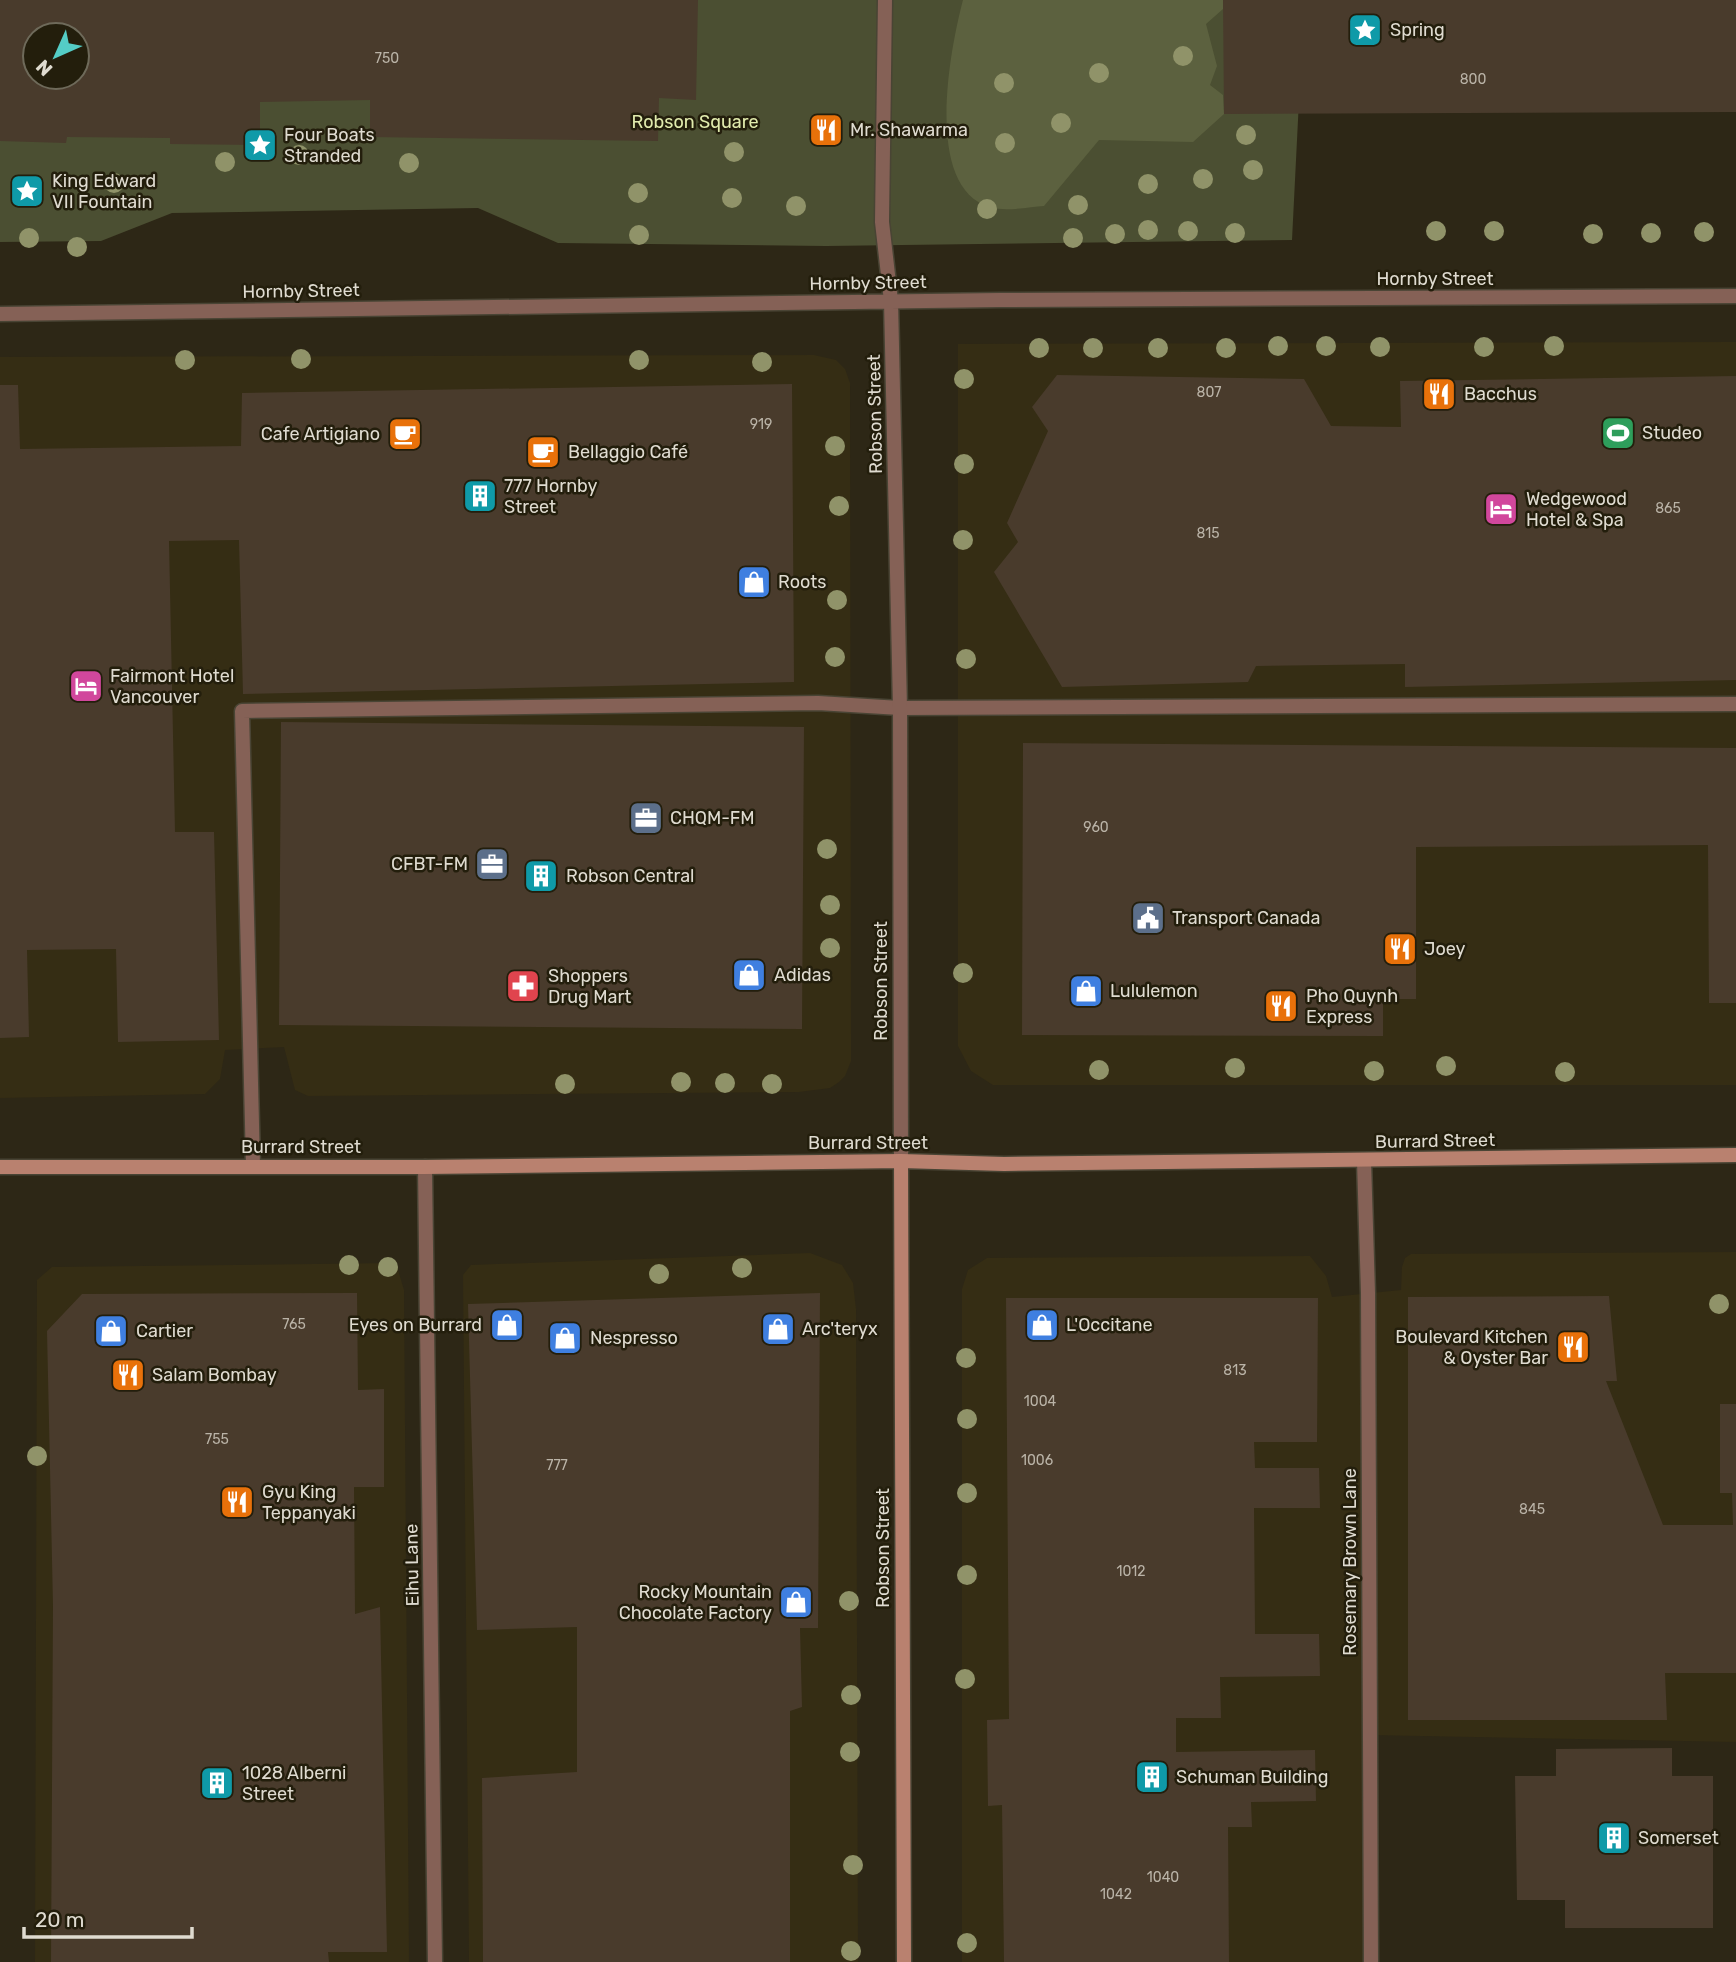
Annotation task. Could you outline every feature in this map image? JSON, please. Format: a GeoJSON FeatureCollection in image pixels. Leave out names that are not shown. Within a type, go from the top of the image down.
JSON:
{"type":"FeatureCollection","features":[{"type":"Feature","properties":{"kind":"main road","name":"Burrard Street"},"geometry":{"type":"LineString","coordinates":[[0,1167],[425,1167],[901,1161],[976,1164],[1736,1155]]}},
{"type":"Feature","properties":{"kind":"main road","name":"Robson Street"},"geometry":{"type":"LineString","coordinates":[[901,1161],[904,1962]]}},
{"type":"Feature","properties":{"kind":"street","name":"Robson Street"},"geometry":{"type":"LineString","coordinates":[[885,0],[882,222],[891,301],[900,708],[901,1161]]}},
{"type":"Feature","properties":{"kind":"street","name":"Hornby Street"},"geometry":{"type":"LineString","coordinates":[[0,314],[891,301],[1736,296]]}},
{"type":"Feature","properties":{"kind":"street"},"geometry":{"type":"LineString","coordinates":[[253,1166],[242,710],[818,703],[900,708],[1736,704]]}},
{"type":"Feature","properties":{"kind":"street","name":"Rosemary Brown Lane"},"geometry":{"type":"LineString","coordinates":[[1364,1161],[1368,1293],[1371,1962]]}},
{"type":"Feature","properties":{"kind":"street","name":"Eihu Lane"},"geometry":{"type":"LineString","coordinates":[[425,1167],[435,1962]]}},
{"type":"Feature","properties":{"kind":"shaded area"},"geometry":{"type":"Polygon","coordinates":[[[1736,342],[1736,1085],[993,1085],[971,1071],[958,1046],[958,344],[1736,342]]]}},
{"type":"Feature","properties":{"kind":"shaded area"},"geometry":{"type":"Polygon","coordinates":[[[814,355],[836,360],[845,369],[850,383],[851,1061],[845,1076],[839,1082],[830,1088],[799,1092],[308,1096],[295,1090],[284,1047],[225,1050],[220,1079],[205,1094],[0,1098],[0,357],[814,355]]]}},
{"type":"Feature","properties":{"kind":"shaded area"},"geometry":{"type":"Polygon","coordinates":[[[1736,1252],[1736,1742],[1370,1735],[1371,1962],[962,1962],[962,1289],[968,1270],[987,1258],[1310,1256],[1326,1276],[1332,1297],[1401,1290],[1402,1267],[1405,1258],[1411,1254],[1736,1252]]]}},
{"type":"Feature","properties":{"kind":"shaded area"},"geometry":{"type":"Polygon","coordinates":[[[810,1253],[842,1265],[853,1283],[856,1309],[858,1962],[469,1962],[463,1275],[471,1265],[810,1253]]]}},
{"type":"Feature","properties":{"kind":"shaded area"},"geometry":{"type":"Polygon","coordinates":[[[396,1263],[404,1290],[409,1962],[35,1962],[37,1280],[52,1267],[396,1263]]]}},
{"type":"Feature","properties":{"kind":"green space","name":"Robson Square"},"geometry":{"type":"Polygon","coordinates":[[[0,0],[1304,0],[1292,240],[826,246],[558,243],[478,208],[172,213],[101,241],[0,242],[0,0]]]}},
{"type":"Feature","properties":{"kind":"green space"},"geometry":{"type":"Polygon","coordinates":[[[963,0],[1223,0],[1223,9],[1206,24],[1217,66],[1210,85],[1223,95],[1224,114],[1193,142],[1099,140],[1044,206],[1010,209],[990,207],[969,195],[956,174],[949,146],[946,115],[948,82],[963,0]]]}},
{"type":"Feature","properties":{"kind":"building"},"geometry":{"type":"Polygon","coordinates":[[[0,0],[698,0],[696,100],[659,98],[658,141],[370,137],[370,100],[260,102],[260,145],[170,144],[170,138],[67,137],[66,143],[0,141],[0,0]]]}},
{"type":"Feature","properties":{"kind":"building"},"geometry":{"type":"Polygon","coordinates":[[[1223,0],[1736,0],[1736,112],[1224,114],[1223,0]]]}},
{"type":"Feature","properties":{"kind":"building"},"geometry":{"type":"Polygon","coordinates":[[[1057,375],[1304,379],[1331,426],[1401,427],[1400,381],[1736,376],[1736,680],[1405,687],[1405,664],[1256,666],[1248,682],[1062,687],[994,572],[1018,542],[1007,523],[1048,431],[1032,407],[1057,375]]]}},
{"type":"Feature","properties":{"kind":"building","name":"777 Hornby Street"},"geometry":{"type":"Polygon","coordinates":[[[792,384],[794,682],[243,694],[239,540],[169,541],[175,832],[214,832],[219,1040],[118,1042],[116,949],[27,950],[29,1037],[0,1038],[0,385],[18,385],[20,449],[241,446],[242,393],[792,384]]]}},
{"type":"Feature","properties":{"kind":"building","name":"Robson Central"},"geometry":{"type":"Polygon","coordinates":[[[281,722],[804,727],[802,1029],[279,1025],[281,722]]]}},
{"type":"Feature","properties":{"kind":"building"},"geometry":{"type":"Polygon","coordinates":[[[1023,743],[1736,748],[1736,1003],[1709,1003],[1708,845],[1416,847],[1416,999],[1383,999],[1383,1036],[1022,1035],[1023,743]]]}},
{"type":"Feature","properties":{"kind":"building"},"geometry":{"type":"Polygon","coordinates":[[[357,1293],[358,1390],[384,1389],[384,1487],[354,1487],[355,1614],[380,1607],[387,1952],[328,1952],[329,1962],[51,1962],[53,1605],[47,1331],[82,1294],[357,1293]]]}},
{"type":"Feature","properties":{"kind":"building"},"geometry":{"type":"Polygon","coordinates":[[[820,1293],[818,1628],[800,1628],[802,1707],[790,1711],[790,1962],[483,1962],[482,1778],[577,1772],[577,1627],[477,1630],[468,1304],[820,1293]]]}},
{"type":"Feature","properties":{"kind":"building"},"geometry":{"type":"Polygon","coordinates":[[[1609,1296],[1617,1381],[1606,1381],[1663,1525],[1733,1525],[1732,1493],[1720,1493],[1720,1404],[1736,1404],[1736,1673],[1665,1673],[1667,1720],[1408,1720],[1408,1297],[1609,1296]]]}},
{"type":"Feature","properties":{"kind":"building"},"geometry":{"type":"Polygon","coordinates":[[[1006,1298],[1318,1298],[1317,1442],[1254,1442],[1255,1468],[1319,1468],[1320,1508],[1254,1508],[1255,1634],[1319,1634],[1320,1676],[1220,1677],[1221,1718],[1176,1718],[1176,1752],[1315,1750],[1316,1801],[1251,1802],[1252,1827],[1228,1827],[1229,1962],[1004,1962],[1002,1805],[988,1806],[987,1720],[1009,1719],[1006,1298]]]}},
{"type":"Feature","properties":{"kind":"building","name":"Somerset"},"geometry":{"type":"Polygon","coordinates":[[[1672,1748],[1672,1776],[1713,1776],[1713,1928],[1565,1928],[1565,1900],[1517,1900],[1515,1776],[1556,1776],[1556,1749],[1672,1748]]]}},
{"type":"Feature","properties":{"kind":"place","name":"Spring"},"geometry":{"type":"Point","coordinates":[1365,30]}},
{"type":"Feature","properties":{"kind":"place","name":"Mr. Shawarma"},"geometry":{"type":"Point","coordinates":[826,130]}},
{"type":"Feature","properties":{"kind":"place","name":"Four Boats Stranded"},"geometry":{"type":"Point","coordinates":[260,145]}},
{"type":"Feature","properties":{"kind":"place","name":"King Edward VII Fountain"},"geometry":{"type":"Point","coordinates":[27,191]}},
{"type":"Feature","properties":{"kind":"place","name":"Bacchus"},"geometry":{"type":"Point","coordinates":[1439,394]}},
{"type":"Feature","properties":{"kind":"place","name":"Studeo"},"geometry":{"type":"Point","coordinates":[1618,433]}},
{"type":"Feature","properties":{"kind":"place","name":"Cafe Artigiano"},"geometry":{"type":"Point","coordinates":[405,434]}},
{"type":"Feature","properties":{"kind":"place","name":"Bellaggio Café"},"geometry":{"type":"Point","coordinates":[543,452]}},
{"type":"Feature","properties":{"kind":"place","name":"777 Hornby Street"},"geometry":{"type":"Point","coordinates":[480,496]}},
{"type":"Feature","properties":{"kind":"place","name":"Wedgewood Hotel & Spa"},"geometry":{"type":"Point","coordinates":[1501,509]}},
{"type":"Feature","properties":{"kind":"place","name":"Roots"},"geometry":{"type":"Point","coordinates":[754,582]}},
{"type":"Feature","properties":{"kind":"place","name":"Fairmont Hotel Vancouver"},"geometry":{"type":"Point","coordinates":[86,686]}},
{"type":"Feature","properties":{"kind":"place","name":"CHQM-FM"},"geometry":{"type":"Point","coordinates":[646,818]}},
{"type":"Feature","properties":{"kind":"place","name":"CFBT-FM"},"geometry":{"type":"Point","coordinates":[492,864]}},
{"type":"Feature","properties":{"kind":"place","name":"Robson Central"},"geometry":{"type":"Point","coordinates":[541,876]}},
{"type":"Feature","properties":{"kind":"place","name":"Transport Canada"},"geometry":{"type":"Point","coordinates":[1148,918]}},
{"type":"Feature","properties":{"kind":"place","name":"Joey"},"geometry":{"type":"Point","coordinates":[1400,949]}},
{"type":"Feature","properties":{"kind":"place","name":"Adidas"},"geometry":{"type":"Point","coordinates":[749,975]}},
{"type":"Feature","properties":{"kind":"place","name":"Shoppers Drug Mart"},"geometry":{"type":"Point","coordinates":[523,986]}},
{"type":"Feature","properties":{"kind":"place","name":"Lululemon"},"geometry":{"type":"Point","coordinates":[1086,991]}},
{"type":"Feature","properties":{"kind":"place","name":"Pho Quynh Express"},"geometry":{"type":"Point","coordinates":[1281,1006]}},
{"type":"Feature","properties":{"kind":"place","name":"Eyes on Burrard"},"geometry":{"type":"Point","coordinates":[507,1325]}},
{"type":"Feature","properties":{"kind":"place","name":"L'Occitane"},"geometry":{"type":"Point","coordinates":[1042,1325]}},
{"type":"Feature","properties":{"kind":"place","name":"Arc'teryx"},"geometry":{"type":"Point","coordinates":[778,1329]}},
{"type":"Feature","properties":{"kind":"place","name":"Cartier"},"geometry":{"type":"Point","coordinates":[111,1331]}},
{"type":"Feature","properties":{"kind":"place","name":"Nespresso"},"geometry":{"type":"Point","coordinates":[565,1338]}},
{"type":"Feature","properties":{"kind":"place","name":"Boulevard Kitchen & Oyster Bar"},"geometry":{"type":"Point","coordinates":[1573,1347]}},
{"type":"Feature","properties":{"kind":"place","name":"Salam Bombay"},"geometry":{"type":"Point","coordinates":[128,1375]}},
{"type":"Feature","properties":{"kind":"place","name":"Gyu King Teppanyaki"},"geometry":{"type":"Point","coordinates":[237,1502]}},
{"type":"Feature","properties":{"kind":"place","name":"Rocky Mountain Chocolate Factory"},"geometry":{"type":"Point","coordinates":[796,1602]}},
{"type":"Feature","properties":{"kind":"place","name":"Schuman Building"},"geometry":{"type":"Point","coordinates":[1152,1777]}},
{"type":"Feature","properties":{"kind":"place","name":"1028 Alberni Street"},"geometry":{"type":"Point","coordinates":[217,1783]}},
{"type":"Feature","properties":{"kind":"place","name":"Somerset"},"geometry":{"type":"Point","coordinates":[1614,1838]}}]}
